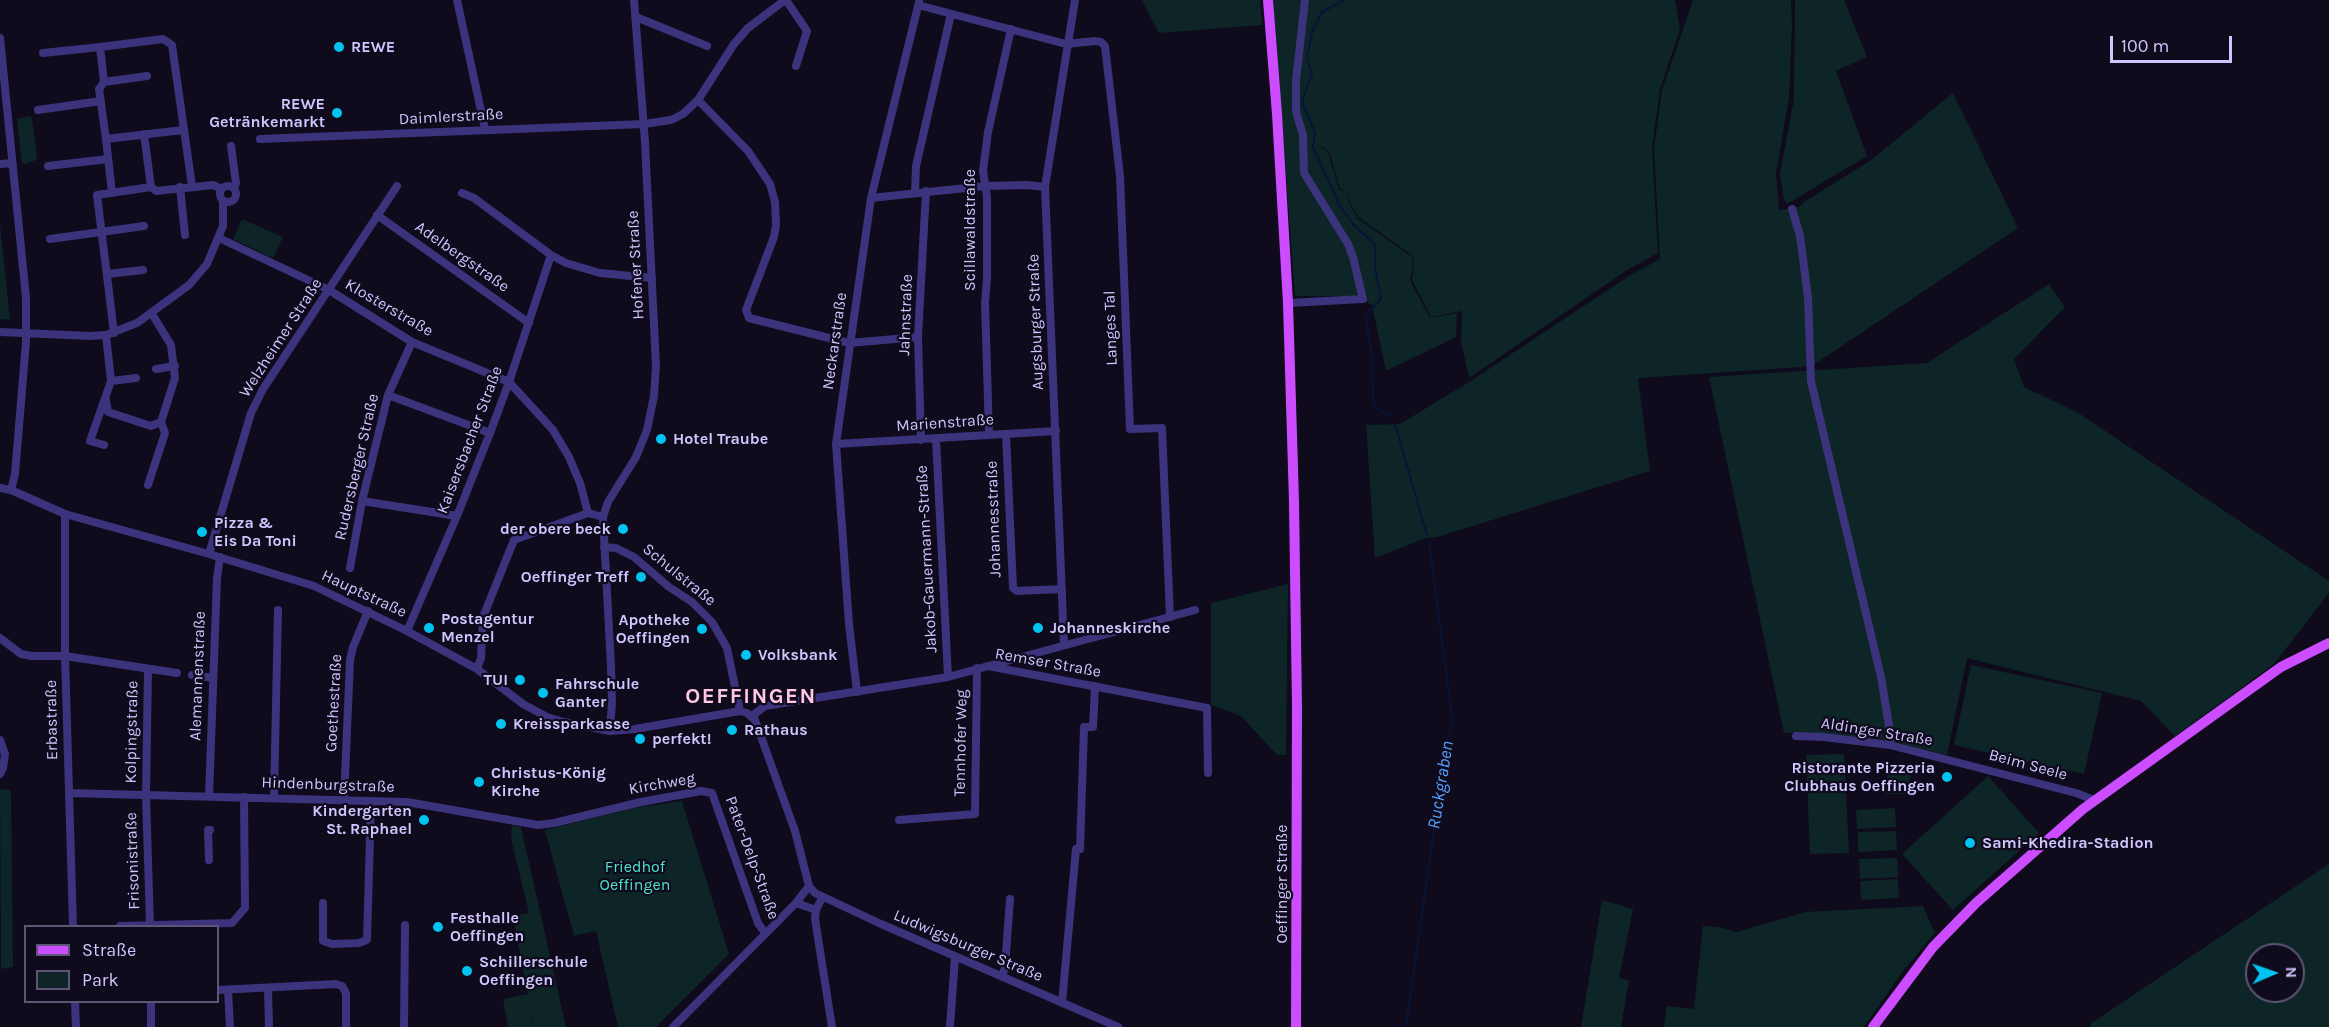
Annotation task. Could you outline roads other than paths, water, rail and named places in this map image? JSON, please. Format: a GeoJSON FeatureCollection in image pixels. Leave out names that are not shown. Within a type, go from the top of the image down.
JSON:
{"type":"FeatureCollection","features":[{"type":"Feature","properties":{"kind":"main road","name":"Oeffinger Straße"},"geometry":{"type":"LineString","coordinates":[[1268,0],[1288,303],[1294,502],[1297,707],[1296,1027]]}},
{"type":"Feature","properties":{"kind":"main road"},"geometry":{"type":"LineString","coordinates":[[1873,1027],[1933,947],[1976,903],[2094,800],[2281,667],[2329,643]]}},
{"type":"Feature","properties":{"kind":"street"},"geometry":{"type":"LineString","coordinates":[[457,0],[485,129]]}},
{"type":"Feature","properties":{"kind":"street","name":"Hofener Straße"},"geometry":{"type":"LineString","coordinates":[[603,517],[608,502],[636,457],[652,410],[656,366],[644,124],[634,0]]}},
{"type":"Feature","properties":{"kind":"street"},"geometry":{"type":"LineString","coordinates":[[785,0],[807,31],[796,66]]}},
{"type":"Feature","properties":{"kind":"street","name":"Daimlerstraße"},"geometry":{"type":"LineString","coordinates":[[260,139],[644,124],[671,120],[683,114],[698,100],[734,44],[755,22],[785,0]]}},
{"type":"Feature","properties":{"kind":"street","name":"Augsburger Straße"},"geometry":{"type":"LineString","coordinates":[[1064,645],[1046,187],[1066,44],[1075,0]]}},
{"type":"Feature","properties":{"kind":"street"},"geometry":{"type":"LineString","coordinates":[[1288,303],[1363,299],[1348,244],[1304,173],[1303,135],[1296,112],[1296,81],[1305,0]]}},
{"type":"Feature","properties":{"kind":"street"},"geometry":{"type":"LineString","coordinates":[[919,3],[951,14],[1066,44]]}},
{"type":"Feature","properties":{"kind":"street","name":"Neckarstraße"},"geometry":{"type":"LineString","coordinates":[[857,692],[848,613],[836,444],[871,198],[919,3]]}},
{"type":"Feature","properties":{"kind":"street"},"geometry":{"type":"LineString","coordinates":[[915,192],[916,166],[951,14]]}},
{"type":"Feature","properties":{"kind":"street"},"geometry":{"type":"LineString","coordinates":[[636,17],[706,45]]}},
{"type":"Feature","properties":{"kind":"street","name":"Scillawaldstraße"},"geometry":{"type":"LineString","coordinates":[[989,434],[983,171],[988,132],[1011,29]]}},
{"type":"Feature","properties":{"kind":"street"},"geometry":{"type":"LineString","coordinates":[[0,38],[26,298],[26,333],[15,474],[11,490]]}},
{"type":"Feature","properties":{"kind":"street"},"geometry":{"type":"LineString","coordinates":[[43,53],[163,39],[172,45],[192,186]]}},
{"type":"Feature","properties":{"kind":"street","name":"Langes Tal"},"geometry":{"type":"LineString","coordinates":[[1066,44],[1095,41],[1105,46],[1120,176],[1130,429],[1162,428],[1170,617]]}},
{"type":"Feature","properties":{"kind":"street"},"geometry":{"type":"LineString","coordinates":[[100,47],[104,82]]}},
{"type":"Feature","properties":{"kind":"street"},"geometry":{"type":"LineString","coordinates":[[112,193],[99,88],[104,82],[147,76]]}},
{"type":"Feature","properties":{"kind":"street"},"geometry":{"type":"LineString","coordinates":[[698,100],[748,151],[770,184],[775,202],[774,237],[746,310],[747,316],[752,320],[849,343],[918,337]]}},
{"type":"Feature","properties":{"kind":"street"},"geometry":{"type":"LineString","coordinates":[[38,110],[101,101]]}},
{"type":"Feature","properties":{"kind":"street"},"geometry":{"type":"LineString","coordinates":[[106,139],[183,130]]}},
{"type":"Feature","properties":{"kind":"street"},"geometry":{"type":"LineString","coordinates":[[144,134],[151,187],[156,191],[213,185],[222,189]]}},
{"type":"Feature","properties":{"kind":"street"},"geometry":{"type":"LineString","coordinates":[[224,201],[228,203],[237,195],[234,188],[236,183],[231,146]]}},
{"type":"Feature","properties":{"kind":"street"},"geometry":{"type":"LineString","coordinates":[[48,166],[108,159]]}},
{"type":"Feature","properties":{"kind":"street"},"geometry":{"type":"LineString","coordinates":[[0,164],[12,163]]}},
{"type":"Feature","properties":{"kind":"street"},"geometry":{"type":"LineString","coordinates":[[0,332],[110,334],[152,314],[189,285],[207,264],[223,226],[224,201],[220,193],[225,186],[234,188]]}},
{"type":"Feature","properties":{"kind":"street","name":"Welzheimer Straße"},"geometry":{"type":"LineString","coordinates":[[209,554],[251,413],[263,389],[397,186]]}},
{"type":"Feature","properties":{"kind":"street"},"geometry":{"type":"LineString","coordinates":[[871,198],[985,186],[1046,187]]}},
{"type":"Feature","properties":{"kind":"street"},"geometry":{"type":"LineString","coordinates":[[104,445],[90,441],[111,381],[107,274],[97,195],[151,187]]}},
{"type":"Feature","properties":{"kind":"street"},"geometry":{"type":"LineString","coordinates":[[180,187],[185,235]]}},
{"type":"Feature","properties":{"kind":"street","name":"Jahnstraße"},"geometry":{"type":"LineString","coordinates":[[921,440],[918,337],[926,191]]}},
{"type":"Feature","properties":{"kind":"street"},"geometry":{"type":"LineString","coordinates":[[462,193],[474,198],[551,255],[575,266],[600,273],[652,278]]}},
{"type":"Feature","properties":{"kind":"street"},"geometry":{"type":"LineString","coordinates":[[1792,208],[1800,236],[1808,297],[1811,381],[1881,677],[1890,732],[1890,746]]}},
{"type":"Feature","properties":{"kind":"street","name":"Adelbergstraße"},"geometry":{"type":"LineString","coordinates":[[377,215],[529,323]]}},
{"type":"Feature","properties":{"kind":"street"},"geometry":{"type":"LineString","coordinates":[[50,239],[144,226]]}},
{"type":"Feature","properties":{"kind":"street","name":"Klosterstraße"},"geometry":{"type":"LineString","coordinates":[[219,238],[327,289],[412,342],[509,382],[554,430],[580,483],[588,513]]}},
{"type":"Feature","properties":{"kind":"street","name":"Kaisersbacher Straße"},"geometry":{"type":"LineString","coordinates":[[407,631],[490,434],[551,255]]}},
{"type":"Feature","properties":{"kind":"street"},"geometry":{"type":"LineString","coordinates":[[107,274],[143,270]]}},
{"type":"Feature","properties":{"kind":"street"},"geometry":{"type":"LineString","coordinates":[[148,485],[165,432],[161,422],[175,378],[171,345],[152,314]]}},
{"type":"Feature","properties":{"kind":"street","name":"Rudersberger Straße"},"geometry":{"type":"LineString","coordinates":[[350,568],[362,501],[388,395],[412,342]]}},
{"type":"Feature","properties":{"kind":"street"},"geometry":{"type":"LineString","coordinates":[[156,369],[175,366]]}},
{"type":"Feature","properties":{"kind":"street"},"geometry":{"type":"LineString","coordinates":[[111,381],[136,378]]}},
{"type":"Feature","properties":{"kind":"street"},"geometry":{"type":"LineString","coordinates":[[388,395],[490,434]]}},
{"type":"Feature","properties":{"kind":"street"},"geometry":{"type":"LineString","coordinates":[[105,398],[108,411],[151,426],[161,422]]}},
{"type":"Feature","properties":{"kind":"street","name":"Marienstraße"},"geometry":{"type":"LineString","coordinates":[[836,444],[1056,430]]}},
{"type":"Feature","properties":{"kind":"street","name":"Johannesstraße"},"geometry":{"type":"LineString","coordinates":[[1006,434],[1013,588],[1017,591],[1062,589]]}},
{"type":"Feature","properties":{"kind":"street","name":"Jakob-Gauermann-Straße"},"geometry":{"type":"LineString","coordinates":[[936,439],[948,677]]}},
{"type":"Feature","properties":{"kind":"street"},"geometry":{"type":"LineString","coordinates":[[0,488],[11,490],[65,514]]}},
{"type":"Feature","properties":{"kind":"street"},"geometry":{"type":"LineString","coordinates":[[362,501],[457,516]]}},
{"type":"Feature","properties":{"kind":"street"},"geometry":{"type":"LineString","coordinates":[[477,669],[481,658],[483,616],[514,540],[588,513],[603,517],[611,678],[610,731]]}},
{"type":"Feature","properties":{"kind":"street","name":"Hauptstraße"},"geometry":{"type":"LineString","coordinates":[[65,514],[314,586],[368,611],[477,669],[523,704],[547,717],[584,728],[610,731],[635,729],[740,711]]}},
{"type":"Feature","properties":{"kind":"street","name":"Erbastraße"},"geometry":{"type":"LineString","coordinates":[[65,514],[65,656],[73,925]]}},
{"type":"Feature","properties":{"kind":"street","name":"Schulstraße"},"geometry":{"type":"LineString","coordinates":[[604,547],[616,548],[634,557],[669,587],[692,602],[712,622],[727,648],[740,711]]}},
{"type":"Feature","properties":{"kind":"street","name":"Alemannenstraße"},"geometry":{"type":"LineString","coordinates":[[209,796],[217,578],[220,557]]}},
{"type":"Feature","properties":{"kind":"street"},"geometry":{"type":"LineString","coordinates":[[274,798],[278,610]]}},
{"type":"Feature","properties":{"kind":"street"},"geometry":{"type":"LineString","coordinates":[[986,666],[1195,610]]}},
{"type":"Feature","properties":{"kind":"street","name":"Goethestraße"},"geometry":{"type":"LineString","coordinates":[[344,800],[350,660],[368,611]]}},
{"type":"Feature","properties":{"kind":"street"},"geometry":{"type":"LineString","coordinates":[[0,638],[21,654],[65,656],[177,673]]}},
{"type":"Feature","properties":{"kind":"street","name":"Remser Straße"},"geometry":{"type":"LineString","coordinates":[[752,716],[765,706],[948,677],[986,666],[1207,708],[1208,772]]}},
{"type":"Feature","properties":{"kind":"street","name":"Tennhofer Weg"},"geometry":{"type":"LineString","coordinates":[[898,820],[975,814],[977,668]]}},
{"type":"Feature","properties":{"kind":"street","name":"Kolpingstraße"},"geometry":{"type":"LineString","coordinates":[[146,795],[148,669]]}},
{"type":"Feature","properties":{"kind":"street"},"geometry":{"type":"LineString","coordinates":[[192,675],[213,678]]}},
{"type":"Feature","properties":{"kind":"street"},"geometry":{"type":"LineString","coordinates":[[1062,1003],[1078,849],[1084,727],[1093,727],[1095,686]]}},
{"type":"Feature","properties":{"kind":"street"},"geometry":{"type":"LineString","coordinates":[[673,1027],[796,903],[809,886],[795,831],[752,716],[740,711]]}},
{"type":"Feature","properties":{"kind":"street","name":"Aldinger Straße"},"geometry":{"type":"LineString","coordinates":[[1796,736],[1824,737],[1890,746],[1953,760]]}},
{"type":"Feature","properties":{"kind":"street"},"geometry":{"type":"LineString","coordinates":[[0,740],[5,754],[0,774]]}},
{"type":"Feature","properties":{"kind":"street","name":"Beim Seele"},"geometry":{"type":"LineString","coordinates":[[1953,760],[2076,793],[2094,800]]}},
{"type":"Feature","properties":{"kind":"street","name":"Kirchweg"},"geometry":{"type":"LineString","coordinates":[[583,816],[607,809],[701,791],[712,793]]}},
{"type":"Feature","properties":{"kind":"street","name":"Hindenburgstraße"},"geometry":{"type":"LineString","coordinates":[[69,793],[406,802],[538,825],[583,816]]}},
{"type":"Feature","properties":{"kind":"street","name":"Pater-Delp-Straße"},"geometry":{"type":"LineString","coordinates":[[712,793],[758,923],[765,933]]}},
{"type":"Feature","properties":{"kind":"street","name":"Frisonistraße"},"geometry":{"type":"LineString","coordinates":[[146,795],[150,925]]}},
{"type":"Feature","properties":{"kind":"street","name":"Frisonistraße"},"geometry":{"type":"LineString","coordinates":[[177,925],[232,923],[245,908],[244,797]]}},
{"type":"Feature","properties":{"kind":"street"},"geometry":{"type":"LineString","coordinates":[[323,903],[323,941],[332,944],[358,943],[368,940],[371,801]]}},
{"type":"Feature","properties":{"kind":"street"},"geometry":{"type":"LineString","coordinates":[[209,860],[208,830],[210,830]]}},
{"type":"Feature","properties":{"kind":"street","name":"Ludwigsburger Straße"},"geometry":{"type":"LineString","coordinates":[[809,886],[815,894],[822,898],[1118,1027]]}},
{"type":"Feature","properties":{"kind":"street"},"geometry":{"type":"LineString","coordinates":[[822,898],[816,910],[832,1027]]}},
{"type":"Feature","properties":{"kind":"street"},"geometry":{"type":"LineString","coordinates":[[1002,977],[1005,967],[1010,899]]}},
{"type":"Feature","properties":{"kind":"street"},"geometry":{"type":"LineString","coordinates":[[796,903],[816,910]]}},
{"type":"Feature","properties":{"kind":"street"},"geometry":{"type":"LineString","coordinates":[[404,1027],[405,925]]}},
{"type":"Feature","properties":{"kind":"street"},"geometry":{"type":"LineString","coordinates":[[950,1027],[955,957]]}},
{"type":"Feature","properties":{"kind":"street"},"geometry":{"type":"LineString","coordinates":[[219,990],[336,984],[342,986],[346,993],[346,1027]]}},
{"type":"Feature","properties":{"kind":"street"},"geometry":{"type":"LineString","coordinates":[[268,988],[269,1027]]}},
{"type":"Feature","properties":{"kind":"street"},"geometry":{"type":"LineString","coordinates":[[228,990],[230,1027]]}},
{"type":"Feature","properties":{"kind":"street"},"geometry":{"type":"LineString","coordinates":[[75,1003],[76,1027]]}},
{"type":"Feature","properties":{"kind":"street"},"geometry":{"type":"LineString","coordinates":[[150,1003],[151,1027]]}},
{"type":"Feature","properties":{"kind":"waterway","name":"Ruckgraben"},"geometry":{"type":"LineString","coordinates":[[1344,0],[1322,12],[1312,32],[1307,59],[1312,74],[1302,102],[1315,133],[1313,147],[1340,206],[1353,224],[1375,245],[1375,268],[1381,299],[1367,314],[1366,319],[1372,357],[1373,400],[1375,407],[1388,416]]}},
{"type":"Feature","properties":{"kind":"waterway","name":"Ruckgraben"},"geometry":{"type":"LineString","coordinates":[[1395,424],[1427,535]]}},
{"type":"Feature","properties":{"kind":"waterway","name":"Ruckgraben"},"geometry":{"type":"LineString","coordinates":[[1406,1027],[1446,744],[1453,725],[1429,542]]}},
{"type":"Feature","properties":{"kind":"place","name":"REWE"},"geometry":{"type":"Point","coordinates":[339,47]}},
{"type":"Feature","properties":{"kind":"place","name":"REWE Getränkemarkt"},"geometry":{"type":"Point","coordinates":[337,113]}},
{"type":"Feature","properties":{"kind":"place","name":"Hotel Traube"},"geometry":{"type":"Point","coordinates":[661,439]}},
{"type":"Feature","properties":{"kind":"place","name":"der obere beck"},"geometry":{"type":"Point","coordinates":[623,529]}},
{"type":"Feature","properties":{"kind":"place","name":"Pizza & Eis Da Toni"},"geometry":{"type":"Point","coordinates":[202,532]}},
{"type":"Feature","properties":{"kind":"place","name":"Oeffinger Treff"},"geometry":{"type":"Point","coordinates":[641,577]}},
{"type":"Feature","properties":{"kind":"place","name":"Postagentur Menzel"},"geometry":{"type":"Point","coordinates":[429,628]}},
{"type":"Feature","properties":{"kind":"place","name":"Johanneskirche"},"geometry":{"type":"Point","coordinates":[1038,628]}},
{"type":"Feature","properties":{"kind":"place","name":"Apotheke Oeffingen"},"geometry":{"type":"Point","coordinates":[702,629]}},
{"type":"Feature","properties":{"kind":"place","name":"Volksbank"},"geometry":{"type":"Point","coordinates":[746,655]}},
{"type":"Feature","properties":{"kind":"place","name":"TUI"},"geometry":{"type":"Point","coordinates":[520,680]}},
{"type":"Feature","properties":{"kind":"place","name":"Fahrschule Ganter"},"geometry":{"type":"Point","coordinates":[543,693]}},
{"type":"Feature","properties":{"kind":"place","name":"Kreissparkasse"},"geometry":{"type":"Point","coordinates":[501,724]}},
{"type":"Feature","properties":{"kind":"place","name":"Rathaus"},"geometry":{"type":"Point","coordinates":[732,730]}},
{"type":"Feature","properties":{"kind":"place","name":"perfekt!"},"geometry":{"type":"Point","coordinates":[640,739]}},
{"type":"Feature","properties":{"kind":"place","name":"Ristorante Pizzeria Clubhaus Oeffingen"},"geometry":{"type":"Point","coordinates":[1947,777]}},
{"type":"Feature","properties":{"kind":"place","name":"Christus-König Kirche"},"geometry":{"type":"Point","coordinates":[479,782]}},
{"type":"Feature","properties":{"kind":"place","name":"Kindergarten St. Raphael"},"geometry":{"type":"Point","coordinates":[424,820]}},
{"type":"Feature","properties":{"kind":"place","name":"Sami-Khedira-Stadion"},"geometry":{"type":"Point","coordinates":[1970,843]}},
{"type":"Feature","properties":{"kind":"place","name":"Festhalle Oeffingen"},"geometry":{"type":"Point","coordinates":[438,927]}},
{"type":"Feature","properties":{"kind":"place","name":"Schillerschule Oeffingen"},"geometry":{"type":"Point","coordinates":[467,971]}},
{"type":"Feature","properties":{"kind":"district","name":"OEFFINGEN"},"geometry":{"type":"Point","coordinates":[751,697]}},
{"type":"Feature","properties":{"kind":"park label","name":"Friedhof Oeffingen"},"geometry":{"type":"Point","coordinates":[635,876]}}]}
